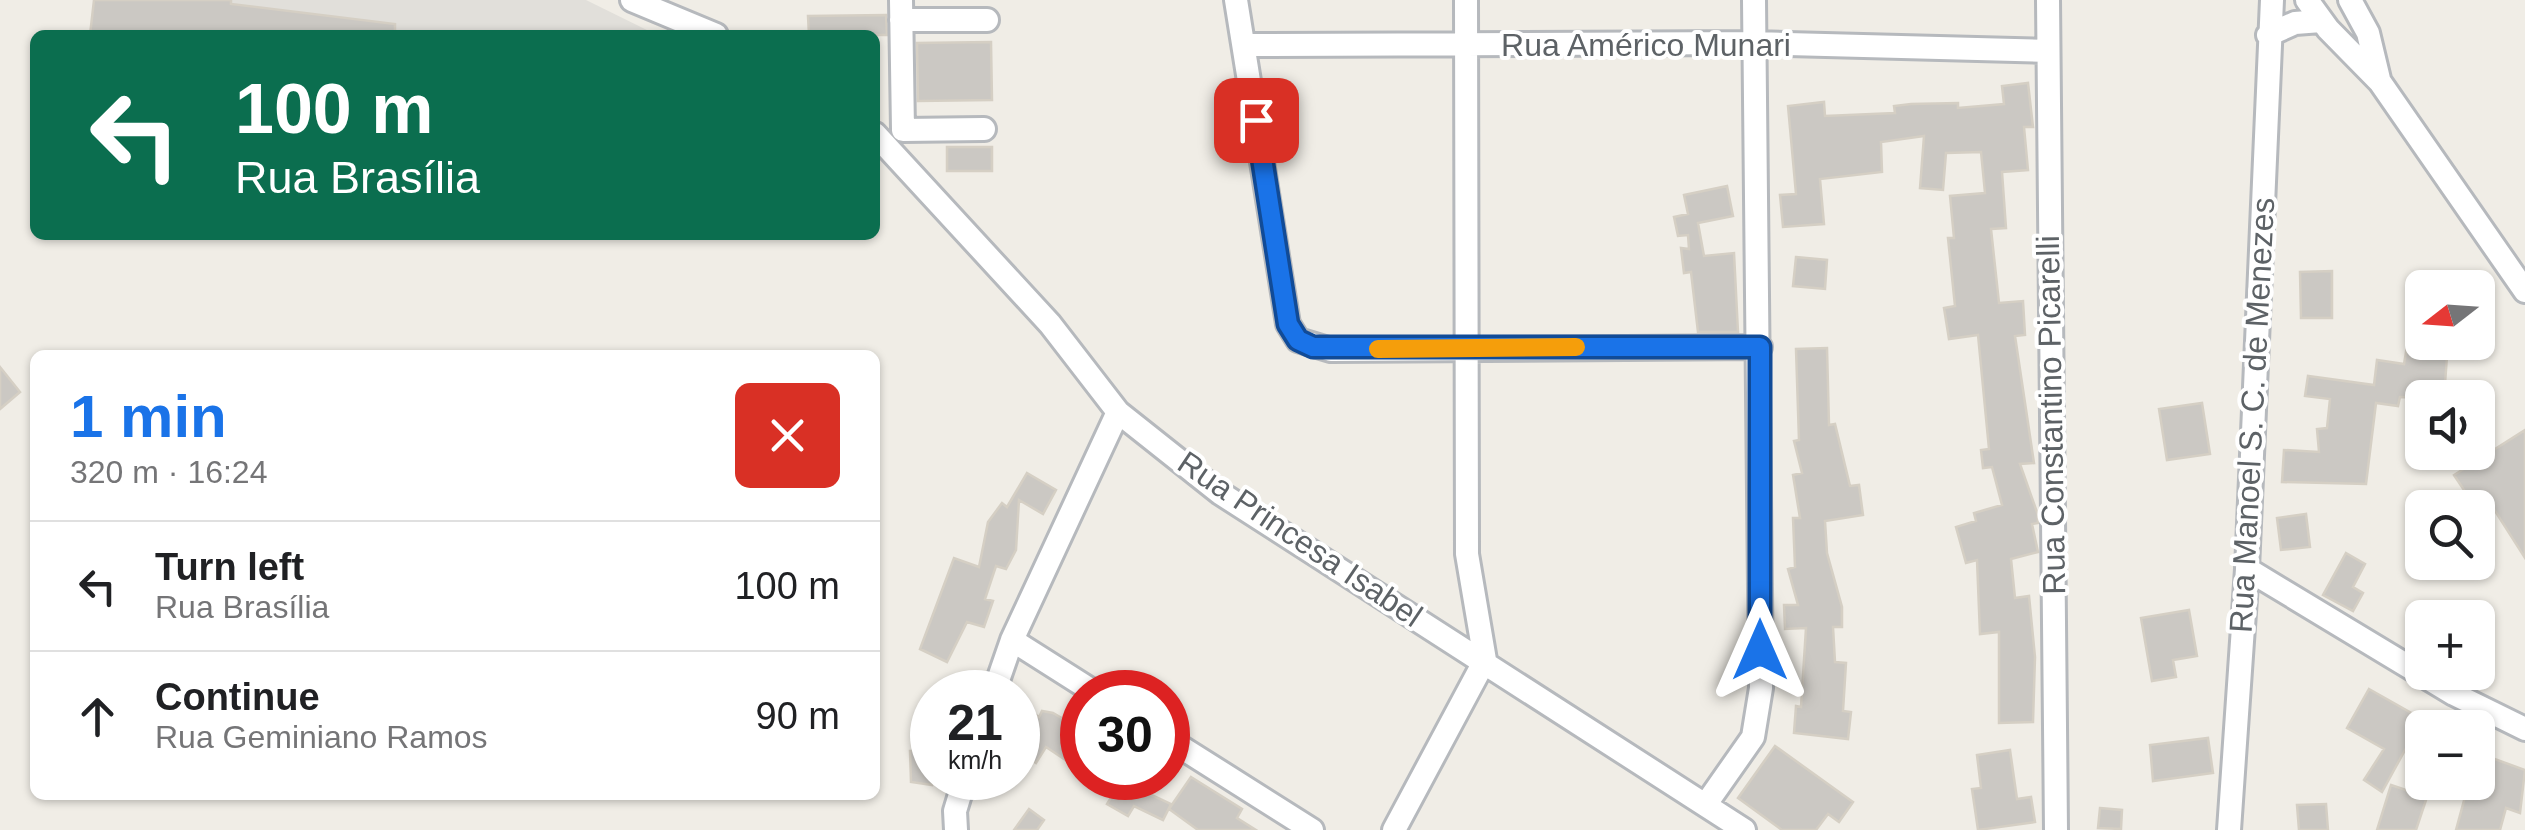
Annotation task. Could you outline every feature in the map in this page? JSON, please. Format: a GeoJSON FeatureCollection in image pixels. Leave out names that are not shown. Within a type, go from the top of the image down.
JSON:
{"type":"FeatureCollection","features":[{"type":"Feature","properties":{"kind":"street"},"geometry":{"type":"LineString","coordinates":[[632,0],[704,30]]}},
{"type":"Feature","properties":{"kind":"street"},"geometry":{"type":"LineString","coordinates":[[1236,0],[1288,324],[1298,340],[1332,350],[1464,346],[1760,347]]}},
{"type":"Feature","properties":{"kind":"street"},"geometry":{"type":"LineString","coordinates":[[1394,830],[1485,660],[1467,554],[1466,0]]}},
{"type":"Feature","properties":{"kind":"street"},"geometry":{"type":"LineString","coordinates":[[1706,804],[1753,737],[1760,688],[1754,0]]}},
{"type":"Feature","properties":{"kind":"street","name":"Rua Constantino Picarelli"},"geometry":{"type":"LineString","coordinates":[[2048,0],[2056,830]]}},
{"type":"Feature","properties":{"kind":"street","name":"Rua Manoel S. C. de Menezes"},"geometry":{"type":"LineString","coordinates":[[2229,830],[2247,570],[2272,0]]}},
{"type":"Feature","properties":{"kind":"street"},"geometry":{"type":"LineString","coordinates":[[2307,0],[2321,21],[2380,82],[2525,291]]}},
{"type":"Feature","properties":{"kind":"street"},"geometry":{"type":"LineString","coordinates":[[2350,0],[2368,34],[2380,82]]}},
{"type":"Feature","properties":{"kind":"street"},"geometry":{"type":"LineString","coordinates":[[984,129],[903,130],[901,10],[987,20]]}},
{"type":"Feature","properties":{"kind":"street"},"geometry":{"type":"LineString","coordinates":[[2268,35],[2295,23],[2321,21]]}},
{"type":"Feature","properties":{"kind":"street","name":"Rua Américo Munari"},"geometry":{"type":"LineString","coordinates":[[1244,45],[1754,43],[2048,52]]}},
{"type":"Feature","properties":{"kind":"street","name":"Rua Princesa Isabel"},"geometry":{"type":"LineString","coordinates":[[880,139],[1050,324],[1118,412],[1220,494],[1485,660],[1744,830]]}},
{"type":"Feature","properties":{"kind":"street"},"geometry":{"type":"LineString","coordinates":[[1002,670],[1118,412]]}},
{"type":"Feature","properties":{"kind":"street"},"geometry":{"type":"LineString","coordinates":[[2247,570],[2454,694],[2525,729]]}},
{"type":"Feature","properties":{"kind":"street"},"geometry":{"type":"LineString","coordinates":[[1012,640],[1060,670]]}},
{"type":"Feature","properties":{"kind":"street"},"geometry":{"type":"LineString","coordinates":[[1190,753],[1312,830]]}},
{"type":"Feature","properties":{"kind":"street"},"geometry":{"type":"LineString","coordinates":[[956,830],[958,800]]}},
{"type":"Feature","properties":{"kind":"shaded area"},"geometry":{"type":"Polygon","coordinates":[[[94,0],[586,0],[647,30],[91,30],[94,0]]]}},
{"type":"Feature","properties":{"kind":"building"},"geometry":{"type":"Polygon","coordinates":[[[94,0],[231,0],[231,4],[395,24],[395,30],[91,30],[94,0]]]}},
{"type":"Feature","properties":{"kind":"building"},"geometry":{"type":"Polygon","coordinates":[[[886,15],[887,35],[880,35],[880,30],[809,30],[808,16],[886,15]]]}},
{"type":"Feature","properties":{"kind":"building"},"geometry":{"type":"Polygon","coordinates":[[[991,42],[992,100],[918,101],[917,43],[991,42]]]}},
{"type":"Feature","properties":{"kind":"building"},"geometry":{"type":"Polygon","coordinates":[[[2028,83],[2033,127],[2024,127],[2028,170],[2002,172],[2006,228],[1991,229],[1999,303],[2023,301],[2025,335],[2015,336],[2034,463],[2020,464],[2038,515],[2038,523],[2032,524],[2038,552],[2011,559],[2015,598],[2029,596],[2035,657],[2033,722],[1999,723],[1999,632],[1980,634],[1977,560],[1966,563],[1956,527],[1976,521],[1974,513],[2002,505],[1992,467],[1983,468],[1981,450],[1989,449],[1978,335],[1949,339],[1944,308],[1955,306],[1948,238],[1954,238],[1950,196],[1985,193],[1981,152],[1946,153],[1943,190],[1920,188],[1924,136],[1881,142],[1882,172],[1820,179],[1824,224],[1783,227],[1780,195],[1796,194],[1788,106],[1824,102],[1825,116],[1895,113],[1894,106],[1911,104],[1958,103],[1958,108],[2004,104],[2002,86],[2028,83]]]}},
{"type":"Feature","properties":{"kind":"building"},"geometry":{"type":"Polygon","coordinates":[[[947,147],[992,147],[992,171],[947,171],[947,147]]]}},
{"type":"Feature","properties":{"kind":"building"},"geometry":{"type":"Polygon","coordinates":[[[1727,186],[1733,216],[1698,223],[1704,256],[1734,253],[1738,332],[1698,332],[1691,272],[1684,273],[1681,248],[1689,249],[1688,235],[1678,236],[1674,217],[1688,214],[1684,195],[1727,186]]]}},
{"type":"Feature","properties":{"kind":"building"},"geometry":{"type":"Polygon","coordinates":[[[1796,257],[1827,260],[1825,289],[1793,286],[1796,257]]]}},
{"type":"Feature","properties":{"kind":"building"},"geometry":{"type":"Polygon","coordinates":[[[2332,271],[2332,318],[2301,318],[2300,272],[2332,271]]]}},
{"type":"Feature","properties":{"kind":"building"},"geometry":{"type":"Polygon","coordinates":[[[1827,348],[1829,425],[1835,424],[1850,486],[1859,485],[1863,515],[1825,521],[1827,553],[1842,607],[1842,627],[1833,627],[1835,662],[1846,663],[1843,711],[1851,712],[1848,739],[1794,733],[1796,706],[1801,707],[1806,628],[1785,629],[1784,605],[1798,605],[1788,569],[1795,567],[1793,518],[1800,518],[1793,475],[1802,473],[1794,441],[1799,440],[1796,349],[1827,348]]]}},
{"type":"Feature","properties":{"kind":"building"},"geometry":{"type":"Polygon","coordinates":[[[2405,358],[2447,360],[2445,380],[2405,380],[2405,397],[2400,397],[2398,406],[2376,403],[2366,484],[2282,482],[2284,450],[2319,452],[2317,429],[2327,428],[2330,399],[2305,396],[2308,376],[2374,385],[2377,360],[2404,364],[2405,358]]]}},
{"type":"Feature","properties":{"kind":"building"},"geometry":{"type":"Polygon","coordinates":[[[0,367],[20,392],[0,409],[0,367]]]}},
{"type":"Feature","properties":{"kind":"building"},"geometry":{"type":"Polygon","coordinates":[[[2202,403],[2210,454],[2167,460],[2159,409],[2202,403]]]}},
{"type":"Feature","properties":{"kind":"building"},"geometry":{"type":"Polygon","coordinates":[[[2525,430],[2525,558],[2495,511],[2495,490],[2464,490],[2454,475],[2462,470],[2495,470],[2495,449],[2525,430]]]}},
{"type":"Feature","properties":{"kind":"building"},"geometry":{"type":"Polygon","coordinates":[[[1027,473],[1056,490],[1043,514],[1019,500],[1016,550],[1006,569],[996,566],[985,599],[993,601],[984,627],[967,622],[947,662],[920,649],[954,558],[979,567],[988,522],[1002,503],[1007,507],[1027,473]]]}},
{"type":"Feature","properties":{"kind":"building"},"geometry":{"type":"Polygon","coordinates":[[[2306,514],[2310,547],[2281,550],[2277,518],[2306,514]]]}},
{"type":"Feature","properties":{"kind":"building"},"geometry":{"type":"Polygon","coordinates":[[[2346,553],[2365,564],[2353,587],[2363,593],[2353,611],[2323,595],[2346,553]]]}},
{"type":"Feature","properties":{"kind":"building"},"geometry":{"type":"Polygon","coordinates":[[[2189,610],[2197,656],[2173,660],[2176,677],[2152,681],[2141,618],[2189,610]]]}},
{"type":"Feature","properties":{"kind":"building"},"geometry":{"type":"Polygon","coordinates":[[[2369,689],[2406,710],[2405,750],[2382,792],[2364,780],[2384,749],[2347,728],[2369,689]]]}},
{"type":"Feature","properties":{"kind":"building"},"geometry":{"type":"Polygon","coordinates":[[[1042,711],[1060,717],[1060,756],[1046,747],[1040,757],[1042,711]]]}},
{"type":"Feature","properties":{"kind":"building"},"geometry":{"type":"Polygon","coordinates":[[[2208,738],[2213,773],[2153,781],[2150,745],[2208,738]]]}},
{"type":"Feature","properties":{"kind":"building"},"geometry":{"type":"Polygon","coordinates":[[[1775,746],[1853,802],[1839,822],[1828,814],[1816,830],[1782,830],[1738,798],[1775,746]]]}},
{"type":"Feature","properties":{"kind":"building"},"geometry":{"type":"Polygon","coordinates":[[[2010,750],[2017,799],[2031,797],[2035,822],[1978,830],[1972,789],[1981,788],[1977,755],[2010,750]]]}},
{"type":"Feature","properties":{"kind":"building"},"geometry":{"type":"Polygon","coordinates":[[[2495,759],[2525,770],[2520,813],[2506,808],[2500,830],[2456,830],[2464,800],[2495,800],[2495,759]]]}},
{"type":"Feature","properties":{"kind":"building"},"geometry":{"type":"Polygon","coordinates":[[[1190,778],[1242,809],[1237,818],[1256,830],[1198,830],[1169,809],[1175,800],[1190,800],[1190,778]]]}},
{"type":"Feature","properties":{"kind":"building"},"geometry":{"type":"Polygon","coordinates":[[[2391,785],[2405,790],[2405,800],[2426,800],[2416,830],[2377,830],[2391,785]]]}},
{"type":"Feature","properties":{"kind":"building"},"geometry":{"type":"Polygon","coordinates":[[[1109,800],[1162,800],[1171,804],[1163,820],[1134,806],[1128,816],[1107,804],[1109,800]]]}},
{"type":"Feature","properties":{"kind":"building"},"geometry":{"type":"Polygon","coordinates":[[[2326,804],[2328,830],[2299,830],[2297,805],[2326,804]]]}},
{"type":"Feature","properties":{"kind":"building"},"geometry":{"type":"Polygon","coordinates":[[[2100,808],[2122,810],[2121,829],[2098,828],[2100,808]]]}},
{"type":"Feature","properties":{"kind":"building"},"geometry":{"type":"Polygon","coordinates":[[[1029,809],[1044,820],[1037,830],[1014,830],[1029,809]]]}},
{"type":"Feature","properties":{"kind":"slow traffic"},"geometry":{"type":"LineString","coordinates":[[1378,349],[1576,347]]}},
{"type":"Feature","properties":{"kind":"route"},"geometry":{"type":"LineString","coordinates":[[1256,120],[1288,324],[1298,340],[1313,347],[1760,347],[1760,650]]}}]}
